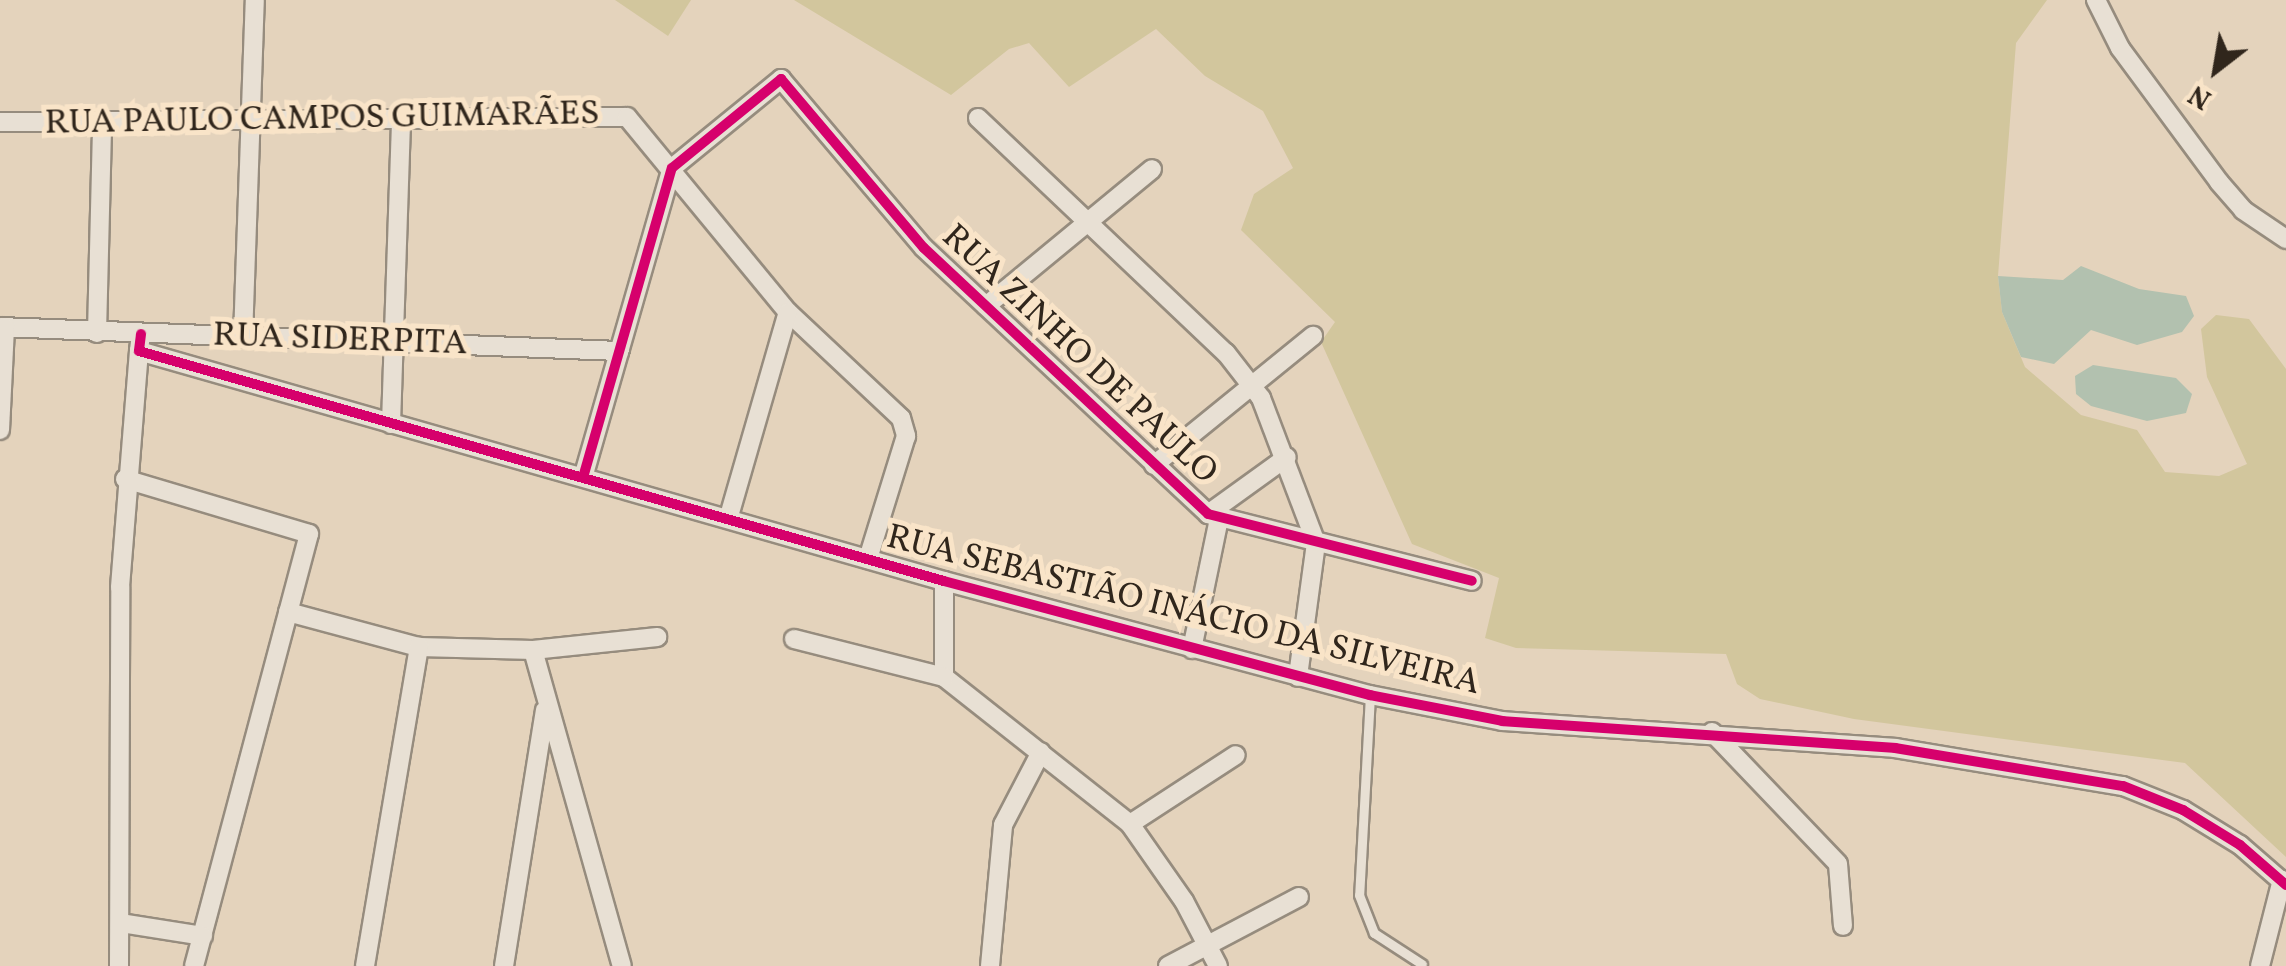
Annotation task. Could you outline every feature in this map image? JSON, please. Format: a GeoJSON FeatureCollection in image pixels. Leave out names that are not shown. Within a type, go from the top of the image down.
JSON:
{"type":"FeatureCollection","features":[{"type":"Feature","properties":{"kind":"street"},"geometry":{"type":"LineString","coordinates":[[243,338],[254,0]]}},
{"type":"Feature","properties":{"kind":"street"},"geometry":{"type":"LineString","coordinates":[[2096,0],[2120,48],[2219,182],[2243,210],[2286,239]]}},
{"type":"Feature","properties":{"kind":"street","name":"RUA ZINHO DE PAULO"},"geometry":{"type":"LineString","coordinates":[[672,168],[774,78],[787,82],[924,248],[1213,516],[1472,581]]}},
{"type":"Feature","properties":{"kind":"street","name":"RUA PAULO CAMPOS GUIMARÃES"},"geometry":{"type":"LineString","coordinates":[[0,122],[102,124],[614,114],[634,122],[788,312],[906,428],[868,559]]}},
{"type":"Feature","properties":{"kind":"street"},"geometry":{"type":"LineString","coordinates":[[978,118],[1253,384],[1287,457],[1316,543],[1298,677]]}},
{"type":"Feature","properties":{"kind":"street"},"geometry":{"type":"LineString","coordinates":[[391,424],[401,120]]}},
{"type":"Feature","properties":{"kind":"street"},"geometry":{"type":"LineString","coordinates":[[96,332],[102,124]]}},
{"type":"Feature","properties":{"kind":"street"},"geometry":{"type":"LineString","coordinates":[[584,474],[672,168]]}},
{"type":"Feature","properties":{"kind":"street"},"geometry":{"type":"LineString","coordinates":[[986,306],[1090,225],[1152,169]]}},
{"type":"Feature","properties":{"kind":"street"},"geometry":{"type":"LineString","coordinates":[[729,516],[788,312]]}},
{"type":"Feature","properties":{"kind":"street"},"geometry":{"type":"LineString","coordinates":[[0,430],[2,327]]}},
{"type":"Feature","properties":{"kind":"street","name":"RUA SIDERPITA"},"geometry":{"type":"LineString","coordinates":[[2,327],[96,332],[140,343],[243,338],[392,340],[620,351]]}},
{"type":"Feature","properties":{"kind":"street"},"geometry":{"type":"LineString","coordinates":[[1154,465],[1313,336]]}},
{"type":"Feature","properties":{"kind":"street"},"geometry":{"type":"LineString","coordinates":[[119,966],[124,479],[140,343]]}},
{"type":"Feature","properties":{"kind":"street","name":"RUA SEBASTIÃO INÁCIO DA SILVEIRA"},"geometry":{"type":"LineString","coordinates":[[140,343],[391,424],[584,474],[944,581],[1370,695],[1502,720],[1895,748],[2123,786],[2184,810],[2284,883]]}},
{"type":"Feature","properties":{"kind":"street"},"geometry":{"type":"LineString","coordinates":[[1192,649],[1213,516],[1287,457]]}},
{"type":"Feature","properties":{"kind":"street"},"geometry":{"type":"LineString","coordinates":[[124,479],[304,529],[309,534],[194,966]]}},
{"type":"Feature","properties":{"kind":"street"},"geometry":{"type":"LineString","coordinates":[[944,581],[944,676]]}},
{"type":"Feature","properties":{"kind":"street"},"geometry":{"type":"LineString","coordinates":[[288,612],[419,647],[533,650],[656,637]]}},
{"type":"Feature","properties":{"kind":"street"},"geometry":{"type":"LineString","coordinates":[[794,640],[944,676],[1130,824],[1208,943],[1218,966]]}},
{"type":"Feature","properties":{"kind":"street"},"geometry":{"type":"LineString","coordinates":[[365,966],[419,647]]}},
{"type":"Feature","properties":{"kind":"street"},"geometry":{"type":"LineString","coordinates":[[533,650],[622,966]]}},
{"type":"Feature","properties":{"kind":"street"},"geometry":{"type":"LineString","coordinates":[[504,966],[546,705]]}},
{"type":"Feature","properties":{"kind":"street"},"geometry":{"type":"LineString","coordinates":[[1712,732],[1838,864],[1843,926]]}},
{"type":"Feature","properties":{"kind":"street"},"geometry":{"type":"LineString","coordinates":[[990,966],[1003,825],[1041,752]]}},
{"type":"Feature","properties":{"kind":"street"},"geometry":{"type":"LineString","coordinates":[[1130,824],[1236,755]]}},
{"type":"Feature","properties":{"kind":"street"},"geometry":{"type":"LineString","coordinates":[[2260,966],[2284,883]]}},
{"type":"Feature","properties":{"kind":"street"},"geometry":{"type":"LineString","coordinates":[[1168,966],[1299,897]]}},
{"type":"Feature","properties":{"kind":"street"},"geometry":{"type":"LineString","coordinates":[[121,923],[203,936]]}},
{"type":"Feature","properties":{"kind":"lane"},"geometry":{"type":"LineString","coordinates":[[1370,695],[1359,895],[1374,933],[1422,964]]}},
{"type":"Feature","properties":{"kind":"shaded area"},"geometry":{"type":"Polygon","coordinates":[[[615,0],[691,0],[668,36],[615,0]]]}},
{"type":"Feature","properties":{"kind":"shaded area"},"geometry":{"type":"Polygon","coordinates":[[[794,0],[2047,0],[2016,43],[1998,276],[2002,312],[2025,367],[2081,415],[2137,430],[2165,472],[2219,476],[2247,464],[2207,377],[2201,329],[2216,315],[2249,319],[2286,369],[2286,857],[2185,763],[1854,719],[1760,699],[1737,684],[1726,654],[1516,648],[1485,638],[1499,578],[1412,544],[1321,342],[1335,322],[1241,230],[1254,194],[1293,168],[1263,111],[1205,76],[1156,29],[1069,87],[1029,43],[1009,49],[951,95],[794,0]]]}},
{"type":"Feature","properties":{"kind":"shaded area"},"geometry":{"type":"Polygon","coordinates":[[[2081,266],[2139,289],[2186,296],[2194,316],[2182,332],[2137,345],[2091,330],[2054,364],[2021,357],[2002,312],[1998,276],[2063,280],[2081,266]]]}},
{"type":"Feature","properties":{"kind":"shaded area"},"geometry":{"type":"Polygon","coordinates":[[[2093,365],[2176,378],[2192,394],[2186,413],[2147,421],[2091,406],[2076,394],[2075,376],[2093,365]]]}},
{"type":"Feature","properties":{"kind":"cycle path"},"geometry":{"type":"LineString","coordinates":[[584,474],[672,168],[781,79],[924,248],[1208,514],[1472,581]]}},
{"type":"Feature","properties":{"kind":"cycle path"},"geometry":{"type":"LineString","coordinates":[[141,334],[139,351],[944,581],[1370,695],[1502,721],[1895,748],[2123,786],[2183,810],[2240,845],[2286,885]]}}]}
